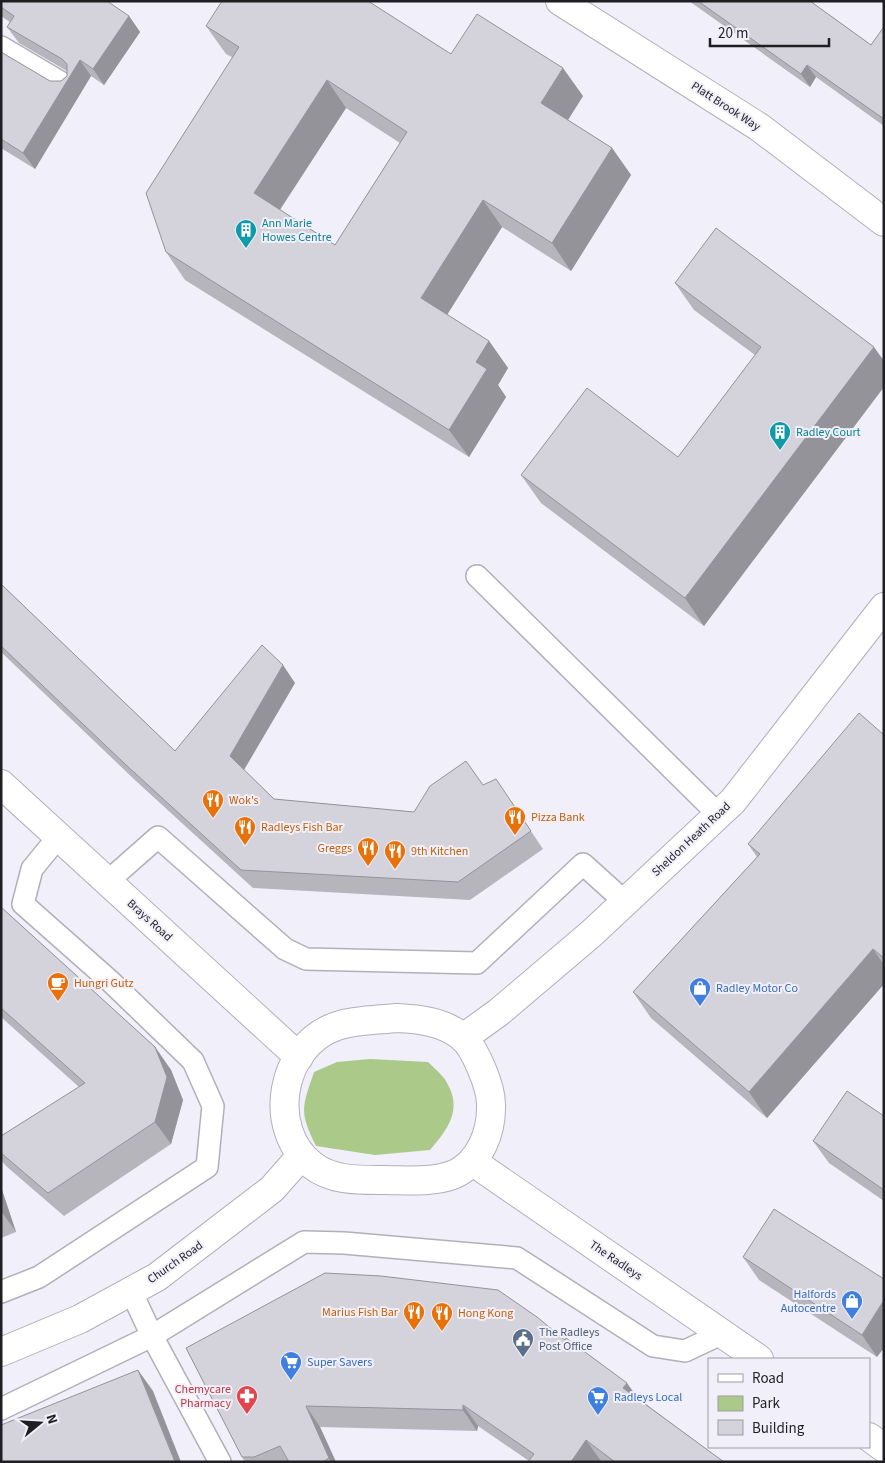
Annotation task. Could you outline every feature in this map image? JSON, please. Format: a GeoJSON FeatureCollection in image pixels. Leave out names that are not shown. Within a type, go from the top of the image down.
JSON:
{"type":"FeatureCollection","features":[{"type":"Feature","properties":{"kind":"street","name":"Platt Brook Way"},"geometry":{"type":"LineString","coordinates":[[560,1],[759,127],[884,222]]}},
{"type":"Feature","properties":{"kind":"street","name":"Sheldon Heath Road"},"geometry":{"type":"LineString","coordinates":[[463,1038],[521,994],[592,933],[733,801],[884,607]]}},
{"type":"Feature","properties":{"kind":"street","name":"Brays Road"},"geometry":{"type":"LineString","coordinates":[[1,784],[299,1057]]}},
{"type":"Feature","properties":{"kind":"street"},"geometry":{"type":"LineString","coordinates":[[397,1018],[422,1020],[450,1028],[463,1038],[479,1063],[492,1104],[484,1143],[473,1162],[455,1173],[438,1180],[361,1180],[333,1177],[317,1169],[301,1156],[288,1135],[283,1106],[287,1078],[299,1057],[315,1039],[337,1026],[397,1018]]}},
{"type":"Feature","properties":{"kind":"street","name":"Church Road"},"geometry":{"type":"LineString","coordinates":[[1,1352],[80,1319],[157,1277],[272,1189],[301,1156]]}},
{"type":"Feature","properties":{"kind":"street","name":"The Radleys"},"geometry":{"type":"LineString","coordinates":[[473,1162],[758,1358]]}},
{"type":"Feature","properties":{"kind":"street"},"geometry":{"type":"LineString","coordinates":[[870,1438],[884,1448]]}},
{"type":"Feature","properties":{"kind":"lane"},"geometry":{"type":"LineString","coordinates":[[1,47],[67,86]]}},
{"type":"Feature","properties":{"kind":"lane"},"geometry":{"type":"LineString","coordinates":[[477,576],[718,815]]}},
{"type":"Feature","properties":{"kind":"lane"},"geometry":{"type":"LineString","coordinates":[[1,1292],[39,1277],[207,1167],[213,1106],[193,1061],[108,980],[23,904],[32,869],[59,836]]}},
{"type":"Feature","properties":{"kind":"lane"},"geometry":{"type":"LineString","coordinates":[[107,882],[158,837],[285,949],[306,959],[477,963],[583,864],[624,901]]}},
{"type":"Feature","properties":{"kind":"lane"},"geometry":{"type":"LineString","coordinates":[[1,1409],[152,1336],[304,1242],[344,1243],[517,1258],[653,1346],[685,1351],[723,1333]]}},
{"type":"Feature","properties":{"kind":"lane"},"geometry":{"type":"LineString","coordinates":[[131,1291],[152,1336],[220,1462]]}},
{"type":"Feature","properties":{"kind":"green space"},"geometry":{"type":"Polygon","coordinates":[[[370,1059],[428,1062],[445,1080],[452,1093],[453,1111],[447,1127],[430,1150],[375,1155],[316,1146],[307,1125],[304,1109],[314,1072],[337,1062],[370,1059]]]}},
{"type":"Feature","properties":{"kind":"building"},"geometry":{"type":"Polygon","coordinates":[[[1,1],[107,1],[129,16],[93,69],[80,60],[23,153],[1,139],[1,52],[50,81],[61,81],[67,76],[67,64],[62,59],[7,27],[14,16],[1,7],[1,1]]]}},
{"type":"Feature","properties":{"kind":"building","name":"Ann Marie Howes Centre"},"geometry":{"type":"Polygon","coordinates":[[[222,1],[368,1],[451,54],[477,14],[563,68],[541,103],[612,148],[552,243],[483,200],[421,298],[489,341],[476,362],[487,369],[449,430],[166,252],[146,193],[239,47],[206,26],[222,1]],[[327,80],[254,193],[335,245],[407,132],[327,80]]]}},
{"type":"Feature","properties":{"kind":"building"},"geometry":{"type":"Polygon","coordinates":[[[698,1],[810,1],[871,45],[883,28],[884,119],[807,65],[801,74],[698,1]]]}},
{"type":"Feature","properties":{"kind":"building","name":"Radley Court"},"geometry":{"type":"Polygon","coordinates":[[[716,228],[874,347],[685,598],[521,475],[587,388],[678,457],[761,347],[675,283],[716,228]]]}},
{"type":"Feature","properties":{"kind":"building"},"geometry":{"type":"Polygon","coordinates":[[[1,584],[175,751],[262,645],[283,665],[230,756],[274,799],[414,812],[430,786],[466,761],[483,785],[496,779],[531,831],[458,882],[241,870],[125,764],[1,646],[1,584]]]}},
{"type":"Feature","properties":{"kind":"building"},"geometry":{"type":"Polygon","coordinates":[[[859,713],[884,735],[884,958],[873,949],[749,1092],[633,992],[760,854],[748,844],[859,713]]]}},
{"type":"Feature","properties":{"kind":"building"},"geometry":{"type":"Polygon","coordinates":[[[1,907],[155,1047],[167,1077],[155,1122],[48,1193],[1,1153],[1,1136],[85,1083],[1,1008],[1,907]]]}},
{"type":"Feature","properties":{"kind":"building"},"geometry":{"type":"Polygon","coordinates":[[[847,1091],[884,1116],[884,1190],[813,1141],[847,1091]]]}},
{"type":"Feature","properties":{"kind":"building","name":"Halfords Autocentre"},"geometry":{"type":"Polygon","coordinates":[[[774,1209],[884,1279],[884,1300],[862,1335],[743,1257],[774,1209]]]}},
{"type":"Feature","properties":{"kind":"building"},"geometry":{"type":"Polygon","coordinates":[[[325,1273],[381,1276],[498,1290],[627,1383],[623,1388],[724,1462],[615,1462],[586,1440],[571,1462],[528,1462],[534,1454],[463,1405],[463,1410],[306,1406],[329,1458],[323,1462],[289,1462],[280,1446],[254,1457],[242,1457],[186,1348],[325,1273]]]}},
{"type":"Feature","properties":{"kind":"building"},"geometry":{"type":"Polygon","coordinates":[[[138,1370],[175,1462],[1,1462],[1,1425],[138,1370]]]}},
{"type":"Feature","properties":{"kind":"place","name":"Ann Marie Howes Centre"},"geometry":{"type":"Point","coordinates":[246,249]}},
{"type":"Feature","properties":{"kind":"place","name":"Radley Court"},"geometry":{"type":"Point","coordinates":[780,451]}},
{"type":"Feature","properties":{"kind":"place","name":"Wok's"},"geometry":{"type":"Point","coordinates":[213,819]}},
{"type":"Feature","properties":{"kind":"place","name":"Pizza Bank"},"geometry":{"type":"Point","coordinates":[515,836]}},
{"type":"Feature","properties":{"kind":"place","name":"Radleys Fish Bar"},"geometry":{"type":"Point","coordinates":[245,846]}},
{"type":"Feature","properties":{"kind":"place","name":"Greggs"},"geometry":{"type":"Point","coordinates":[368,867]}},
{"type":"Feature","properties":{"kind":"place","name":"9th Kitchen"},"geometry":{"type":"Point","coordinates":[395,870]}},
{"type":"Feature","properties":{"kind":"place","name":"Hungri Gutz"},"geometry":{"type":"Point","coordinates":[58,1002]}},
{"type":"Feature","properties":{"kind":"place","name":"Radley Motor Co"},"geometry":{"type":"Point","coordinates":[700,1007]}},
{"type":"Feature","properties":{"kind":"place","name":"Halfords Autocentre"},"geometry":{"type":"Point","coordinates":[852,1320]}},
{"type":"Feature","properties":{"kind":"place","name":"Marius Fish Bar"},"geometry":{"type":"Point","coordinates":[414,1331]}},
{"type":"Feature","properties":{"kind":"place","name":"Hong Kong"},"geometry":{"type":"Point","coordinates":[442,1332]}},
{"type":"Feature","properties":{"kind":"place","name":"The Radleys Post Office"},"geometry":{"type":"Point","coordinates":[523,1358]}},
{"type":"Feature","properties":{"kind":"place","name":"Super Savers"},"geometry":{"type":"Point","coordinates":[291,1381]}},
{"type":"Feature","properties":{"kind":"place","name":"Chemycare Pharmacy"},"geometry":{"type":"Point","coordinates":[247,1415]}},
{"type":"Feature","properties":{"kind":"place","name":"Radleys Local"},"geometry":{"type":"Point","coordinates":[598,1416]}}]}
